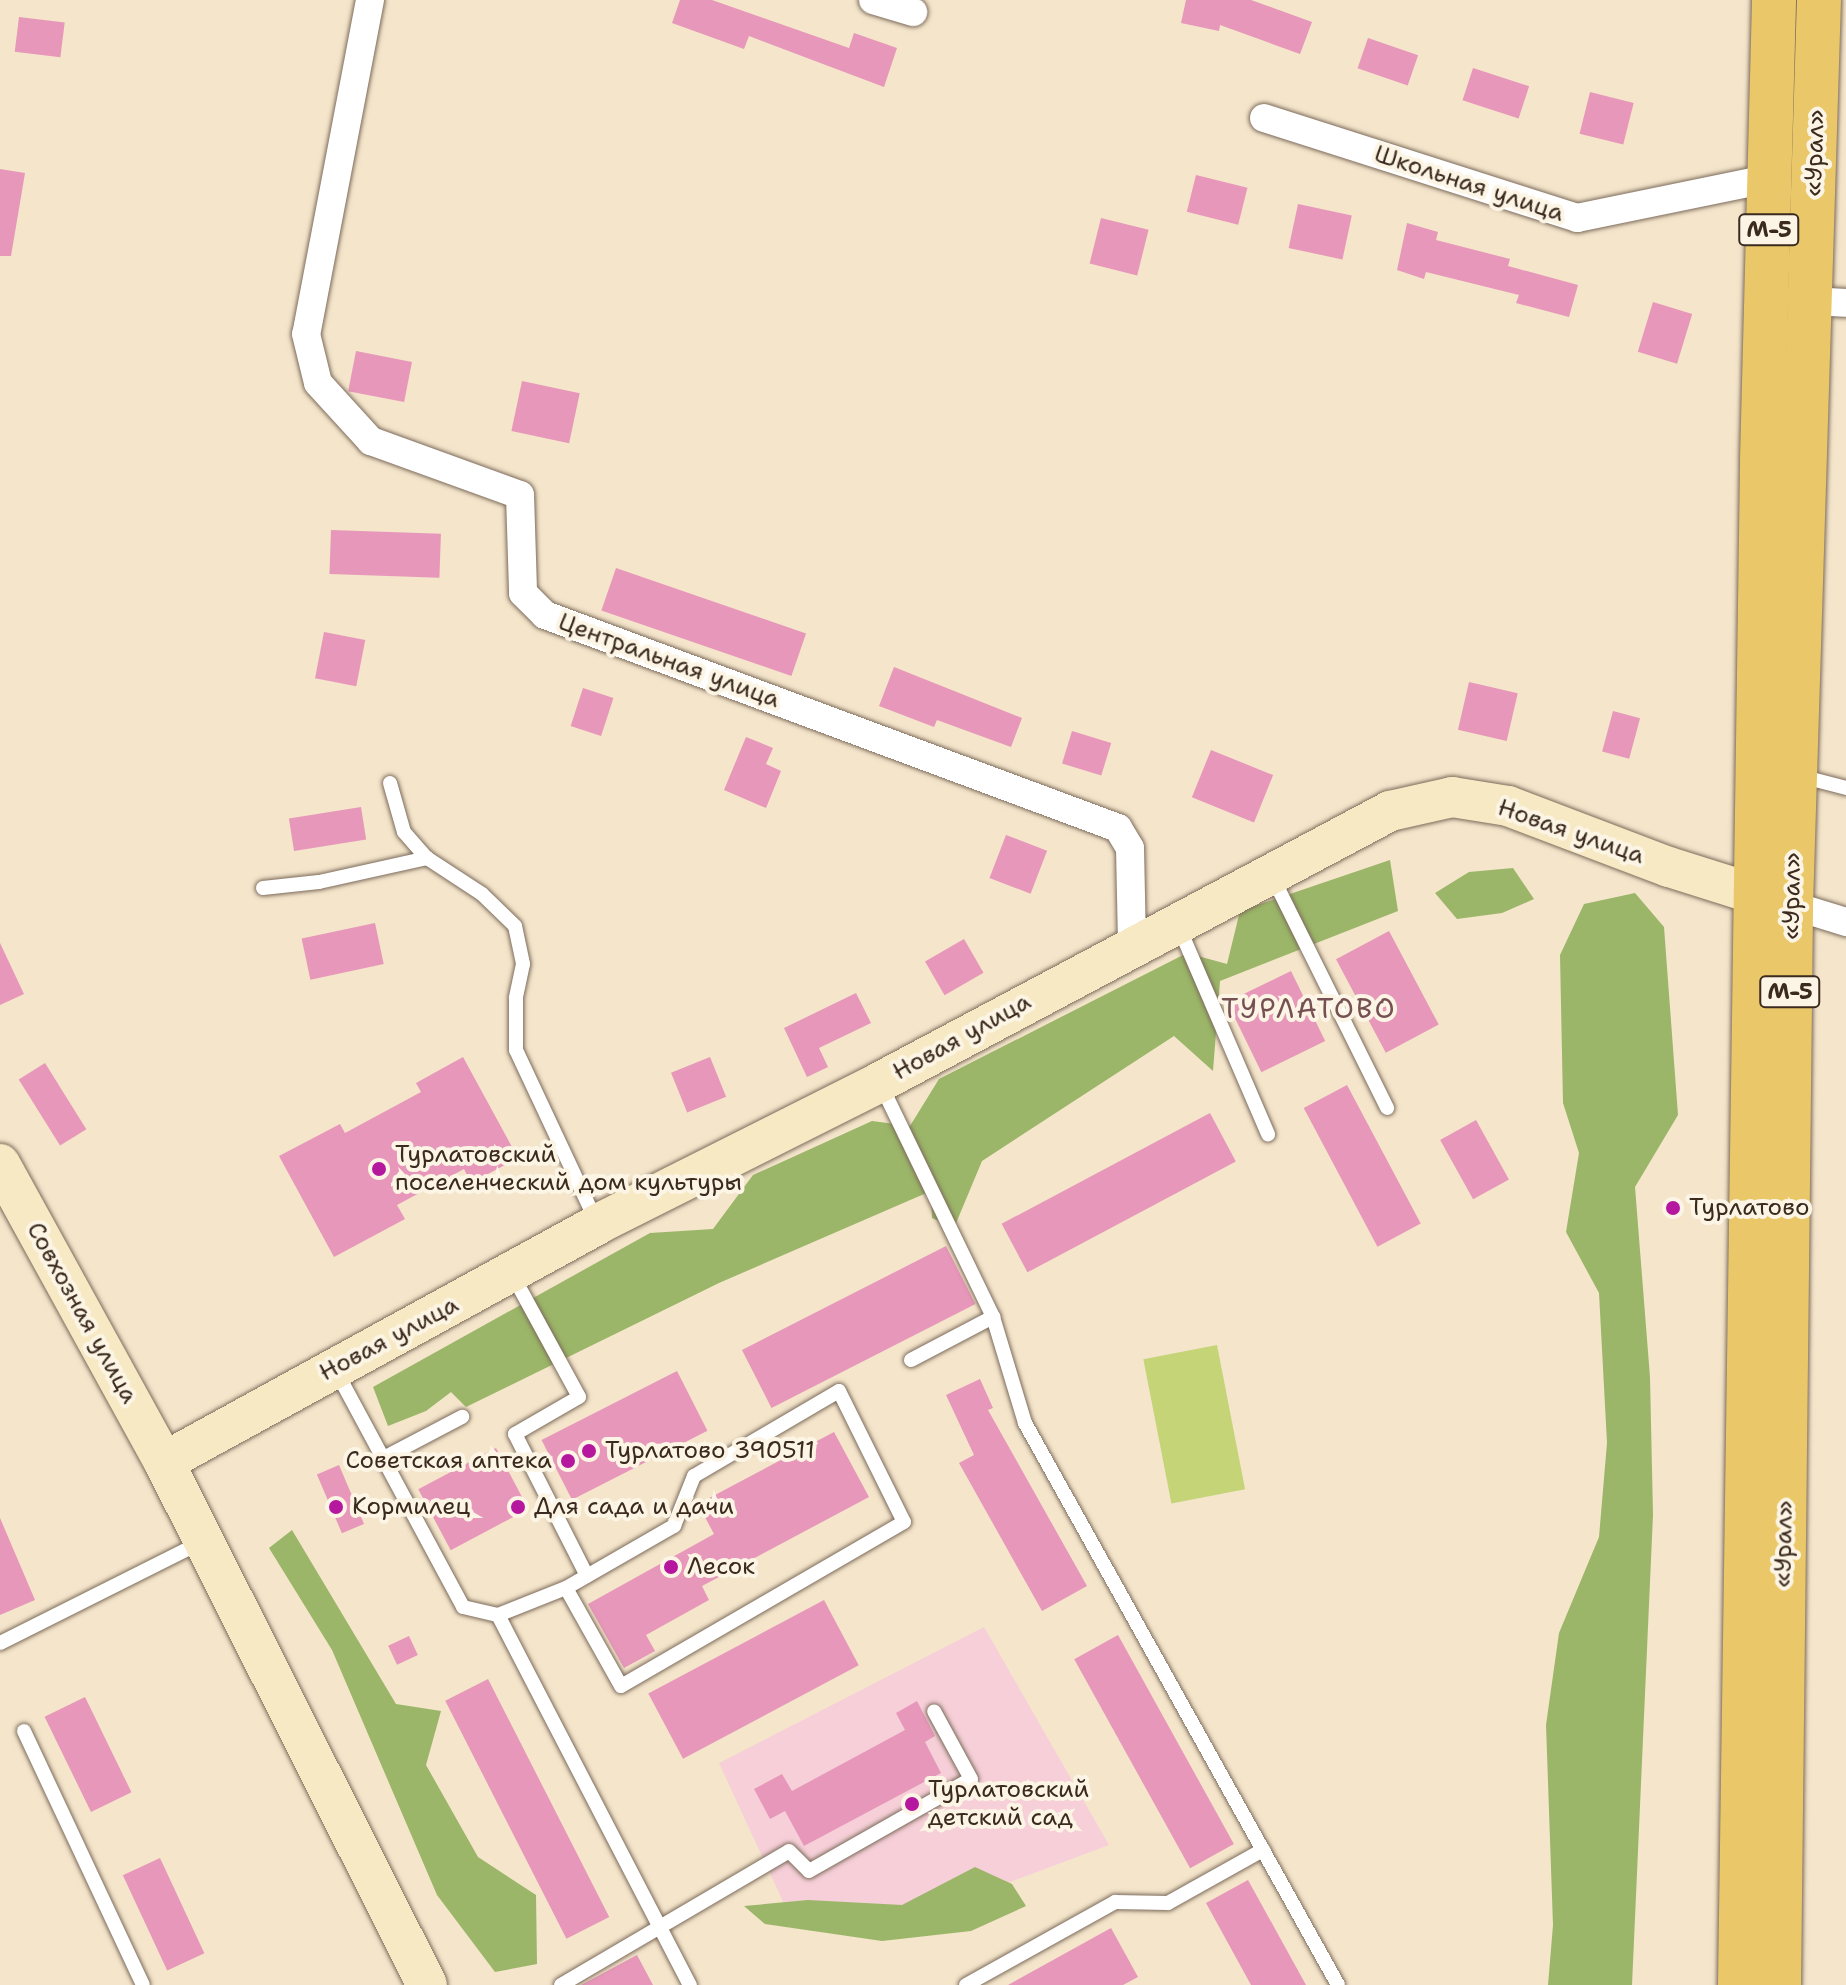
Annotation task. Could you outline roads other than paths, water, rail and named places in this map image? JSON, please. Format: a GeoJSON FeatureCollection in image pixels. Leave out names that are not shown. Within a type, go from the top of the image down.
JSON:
{"type":"FeatureCollection","features":[{"type":"Feature","properties":{"kind":"highway","name":"«Урал»"},"geometry":{"type":"LineString","coordinates":[[1774,0],[1757,822],[1774,900],[1779,1985]]}},
{"type":"Feature","properties":{"kind":"highway","name":"«Урал»"},"geometry":{"type":"LineString","coordinates":[[1740,1985],[1774,900],[1795,775],[1828,302],[1819,0]]}},
{"type":"Feature","properties":{"kind":"street","name":"Центральная улица"},"geometry":{"type":"LineString","coordinates":[[370,0],[306,334],[318,383],[371,441],[520,495],[523,593],[545,615],[1118,828],[1130,848],[1132,946]]}},
{"type":"Feature","properties":{"kind":"street"},"geometry":{"type":"LineString","coordinates":[[873,0],[913,12]]}},
{"type":"Feature","properties":{"kind":"street","name":"Школьная улица"},"geometry":{"type":"LineString","coordinates":[[1264,118],[1577,218],[1772,178]]}},
{"type":"Feature","properties":{"kind":"street","name":"Новая улица"},"geometry":{"type":"LineString","coordinates":[[164,1462],[598,1224],[880,1082],[1176,921],[1390,811],[1452,797],[1508,806],[1774,900]]}},
{"type":"Feature","properties":{"kind":"street"},"geometry":{"type":"LineString","coordinates":[[1698,875],[1723,866],[1741,852],[1757,822]]}},
{"type":"Feature","properties":{"kind":"street"},"geometry":{"type":"LineString","coordinates":[[1774,900],[1846,922]]}},
{"type":"Feature","properties":{"kind":"street","name":"Совхозная улица"},"geometry":{"type":"LineString","coordinates":[[0,1164],[164,1462],[427,1985]]}},
{"type":"Feature","properties":{"kind":"lane"},"geometry":{"type":"LineString","coordinates":[[1795,775],[1846,788]]}},
{"type":"Feature","properties":{"kind":"lane"},"geometry":{"type":"LineString","coordinates":[[390,783],[404,832],[427,858],[482,894],[515,926],[523,964],[516,998],[516,1050],[598,1224]]}},
{"type":"Feature","properties":{"kind":"lane"},"geometry":{"type":"LineString","coordinates":[[263,888],[319,882],[427,858]]}},
{"type":"Feature","properties":{"kind":"lane"},"geometry":{"type":"LineString","coordinates":[[1270,873],[1387,1108]]}},
{"type":"Feature","properties":{"kind":"lane"},"geometry":{"type":"LineString","coordinates":[[1176,921],[1268,1134]]}},
{"type":"Feature","properties":{"kind":"lane"},"geometry":{"type":"LineString","coordinates":[[880,1082],[993,1317],[1025,1423],[1338,1985]]}},
{"type":"Feature","properties":{"kind":"lane"},"geometry":{"type":"LineString","coordinates":[[512,1273],[579,1397],[515,1434],[587,1576]]}},
{"type":"Feature","properties":{"kind":"lane"},"geometry":{"type":"LineString","coordinates":[[911,1360],[993,1317]]}},
{"type":"Feature","properties":{"kind":"lane"},"geometry":{"type":"LineString","coordinates":[[334,1368],[380,1460],[463,1607],[498,1615],[566,1588],[587,1576],[674,1526],[694,1476],[839,1391],[904,1522],[621,1686],[566,1588]]}},
{"type":"Feature","properties":{"kind":"lane"},"geometry":{"type":"LineString","coordinates":[[380,1460],[462,1417]]}},
{"type":"Feature","properties":{"kind":"lane"},"geometry":{"type":"LineString","coordinates":[[0,1643],[203,1541]]}},
{"type":"Feature","properties":{"kind":"lane"},"geometry":{"type":"LineString","coordinates":[[498,1615],[690,1985]]}},
{"type":"Feature","properties":{"kind":"lane"},"geometry":{"type":"LineString","coordinates":[[561,1985],[789,1851],[809,1871],[971,1779],[934,1711]]}},
{"type":"Feature","properties":{"kind":"lane"},"geometry":{"type":"LineString","coordinates":[[24,1731],[143,1985]]}},
{"type":"Feature","properties":{"kind":"lane"},"geometry":{"type":"LineString","coordinates":[[966,1985],[1115,1902],[1168,1903],[1263,1850]]}},
{"type":"Feature","properties":{"kind":"place","name":"Турлатовский поселенческий дом культуры"},"geometry":{"type":"Point","coordinates":[379,1169]}},
{"type":"Feature","properties":{"kind":"place","name":"Турлатово"},"geometry":{"type":"Point","coordinates":[1673,1208]}},
{"type":"Feature","properties":{"kind":"place","name":"Турлатово 390511"},"geometry":{"type":"Point","coordinates":[589,1451]}},
{"type":"Feature","properties":{"kind":"place","name":"Советская аптека"},"geometry":{"type":"Point","coordinates":[568,1461]}},
{"type":"Feature","properties":{"kind":"place","name":"Кормилец"},"geometry":{"type":"Point","coordinates":[336,1507]}},
{"type":"Feature","properties":{"kind":"place","name":"Для сада и дачи"},"geometry":{"type":"Point","coordinates":[518,1507]}},
{"type":"Feature","properties":{"kind":"place","name":"Лесок"},"geometry":{"type":"Point","coordinates":[671,1567]}},
{"type":"Feature","properties":{"kind":"place","name":"Турлатовский детский сад"},"geometry":{"type":"Point","coordinates":[912,1804]}},
{"type":"Feature","properties":{"kind":"district","name":"ТУРЛАТОВО"},"geometry":{"type":"Point","coordinates":[1309,1008]}}]}
